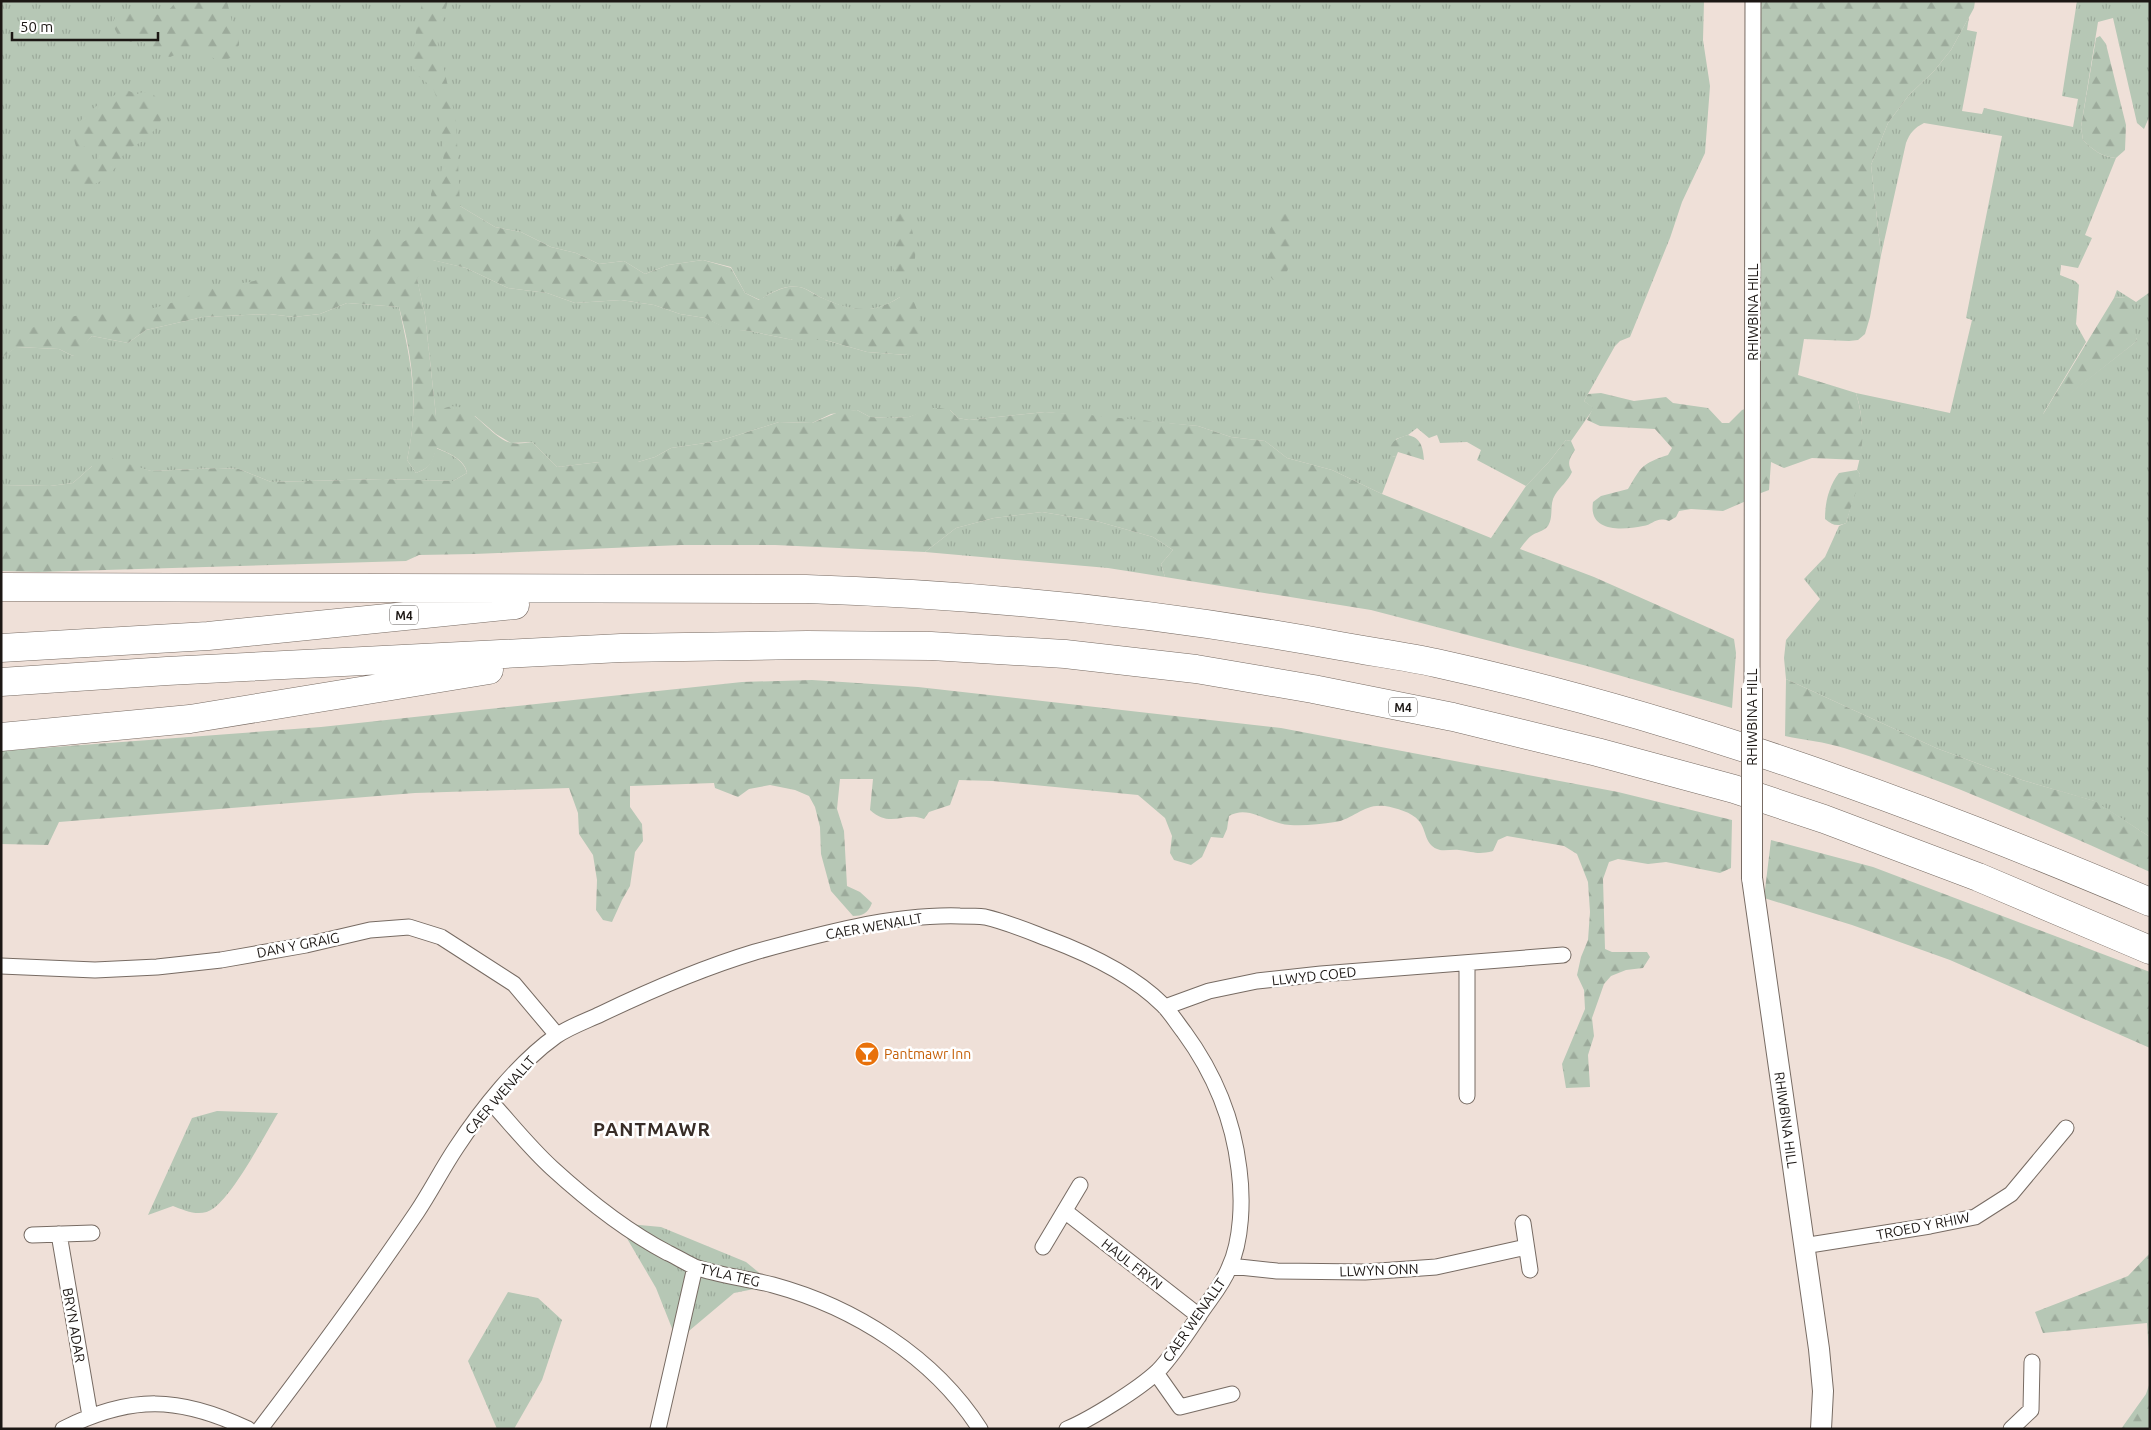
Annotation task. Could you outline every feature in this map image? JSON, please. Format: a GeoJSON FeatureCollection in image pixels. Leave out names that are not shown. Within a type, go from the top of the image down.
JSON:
{"type":"FeatureCollection","features":[{"type":"Feature","properties":{"kind":"highway","name":"M4"},"geometry":{"type":"LineString","coordinates":[[1,587],[806,589],[904,592],[991,598],[1128,612],[1212,624],[1435,663],[1556,693],[1736,744],[1976,831],[2150,902]]}},
{"type":"Feature","properties":{"kind":"highway","name":"M4"},"geometry":{"type":"LineString","coordinates":[[1,648],[208,636],[491,606],[806,589]]}},
{"type":"Feature","properties":{"kind":"highway","name":"M4"},"geometry":{"type":"LineString","coordinates":[[1,682],[167,671],[621,648],[807,644],[931,646],[1066,654],[1196,669],[1313,689],[1453,717],[1597,752],[1734,789],[1978,877],[2150,950]]}},
{"type":"Feature","properties":{"kind":"highway","name":"M4"},"geometry":{"type":"LineString","coordinates":[[1,736],[190,719],[621,648]]}},
{"type":"Feature","properties":{"kind":"street","name":"RHIWBINA HILL"},"geometry":{"type":"LineString","coordinates":[[1753,1],[1752,878],[1823,1391],[1821,1429]]}},
{"type":"Feature","properties":{"kind":"street","name":"CAER WENALLT"},"geometry":{"type":"LineString","coordinates":[[260,1429],[374,1275],[420,1208],[456,1147],[523,1065],[557,1035],[620,1004],[710,966],[824,935],[890,921],[937,915],[983,917],[1027,930],[1073,948],[1111,968],[1146,990],[1165,1007],[1201,1055],[1225,1104],[1236,1146],[1241,1185],[1239,1228],[1230,1266],[1181,1343],[1156,1373],[1079,1424],[1067,1429]]}},
{"type":"Feature","properties":{"kind":"street","name":"DAN Y GRAIG"},"geometry":{"type":"LineString","coordinates":[[1,966],[95,970],[157,967],[230,958],[370,930],[409,927],[441,937],[514,984],[557,1035]]}},
{"type":"Feature","properties":{"kind":"street","name":"LLWYD COED"},"geometry":{"type":"LineString","coordinates":[[1165,1007],[1209,991],[1257,981],[1563,954]]}},
{"type":"Feature","properties":{"kind":"street"},"geometry":{"type":"LineString","coordinates":[[1467,963],[1467,1096]]}},
{"type":"Feature","properties":{"kind":"street","name":"TYLA TEG"},"geometry":{"type":"LineString","coordinates":[[491,1102],[552,1168],[618,1222],[652,1244],[695,1267],[774,1285],[818,1300],[859,1320],[898,1344],[931,1372],[958,1399],[980,1429]]}},
{"type":"Feature","properties":{"kind":"street","name":"TROED Y RHIW"},"geometry":{"type":"LineString","coordinates":[[1803,1246],[1975,1217],[2011,1194],[2066,1128]]}},
{"type":"Feature","properties":{"kind":"street"},"geometry":{"type":"LineString","coordinates":[[1044,1247],[1080,1186]]}},
{"type":"Feature","properties":{"kind":"street","name":"HAUL FRYN"},"geometry":{"type":"LineString","coordinates":[[1066,1212],[1199,1316]]}},
{"type":"Feature","properties":{"kind":"street"},"geometry":{"type":"LineString","coordinates":[[1523,1223],[1530,1270]]}},
{"type":"Feature","properties":{"kind":"street"},"geometry":{"type":"LineString","coordinates":[[32,1235],[92,1233]]}},
{"type":"Feature","properties":{"kind":"street","name":"BRYN ADAR"},"geometry":{"type":"LineString","coordinates":[[59,1234],[90,1416]]}},
{"type":"Feature","properties":{"kind":"street","name":"LLWYN ONN"},"geometry":{"type":"LineString","coordinates":[[1230,1266],[1277,1271],[1365,1272],[1436,1267],[1526,1247]]}},
{"type":"Feature","properties":{"kind":"street"},"geometry":{"type":"LineString","coordinates":[[658,1429],[695,1267]]}},
{"type":"Feature","properties":{"kind":"street"},"geometry":{"type":"LineString","coordinates":[[2011,1429],[2031,1410],[2032,1362]]}},
{"type":"Feature","properties":{"kind":"street"},"geometry":{"type":"LineString","coordinates":[[1156,1373],[1180,1408],[1232,1394]]}},
{"type":"Feature","properties":{"kind":"street"},"geometry":{"type":"LineString","coordinates":[[63,1429],[90,1416],[124,1406],[158,1402],[198,1409],[248,1429]]}},
{"type":"Feature","properties":{"kind":"green space"},"geometry":{"type":"Polygon","coordinates":[[[1,1],[1704,1],[1703,40],[1710,86],[1705,153],[1682,202],[1670,238],[1630,337],[1620,341],[1615,346],[1584,401],[1594,408],[1571,441],[1566,440],[1548,463],[1526,486],[1477,460],[1481,450],[1467,442],[1440,443],[1437,435],[1429,438],[1417,428],[1408,435],[1396,439],[1392,456],[1396,457],[1382,494],[1332,470],[1287,458],[1265,441],[1231,437],[1198,426],[1045,412],[969,420],[958,418],[950,410],[923,412],[909,417],[888,418],[870,417],[857,410],[831,414],[812,423],[779,422],[719,441],[671,448],[655,457],[638,462],[600,462],[557,467],[532,442],[511,443],[496,434],[475,416],[436,416],[425,315],[417,279],[59,330],[1,349],[1,1]],[[460,206],[433,260],[466,268],[508,288],[547,293],[575,303],[621,300],[654,305],[680,314],[705,318],[729,329],[793,340],[825,340],[867,352],[907,355],[900,297],[879,307],[860,309],[841,306],[794,286],[778,290],[760,300],[745,293],[731,267],[703,260],[668,265],[645,274],[624,261],[599,264],[576,253],[551,247],[521,232],[495,227],[460,206]]]}},
{"type":"Feature","properties":{"kind":"green space"},"geometry":{"type":"Polygon","coordinates":[[[176,1],[227,1],[233,26],[239,34],[239,45],[232,57],[220,63],[199,48],[187,50],[170,57],[155,52],[143,42],[131,42],[118,35],[112,24],[116,16],[125,11],[134,10],[159,15],[170,9],[176,1]]]}},
{"type":"Feature","properties":{"kind":"green space"},"geometry":{"type":"Polygon","coordinates":[[[423,1],[448,1],[437,40],[456,120],[460,206],[495,227],[521,232],[551,247],[576,253],[599,264],[624,261],[645,274],[668,265],[703,260],[731,268],[745,293],[759,300],[778,290],[794,286],[841,305],[860,309],[879,307],[900,297],[914,302],[919,315],[919,338],[907,355],[867,352],[825,340],[793,340],[749,331],[729,330],[705,318],[680,314],[654,305],[621,300],[575,303],[547,293],[508,288],[466,268],[432,260],[417,278],[425,315],[436,416],[445,408],[454,406],[463,408],[504,440],[512,443],[532,442],[557,467],[600,462],[638,462],[655,457],[671,448],[719,441],[779,422],[812,423],[841,411],[857,410],[870,417],[888,418],[909,417],[929,408],[940,408],[950,410],[958,418],[969,420],[1045,412],[1198,426],[1231,437],[1265,441],[1287,458],[1332,470],[1382,494],[1491,538],[1526,486],[1548,463],[1566,440],[1571,441],[1575,450],[1569,461],[1572,472],[1553,499],[1550,522],[1544,530],[1531,536],[1520,549],[1594,577],[1734,639],[1736,653],[1732,708],[1587,666],[1371,610],[1165,577],[1161,564],[1173,550],[1153,537],[1096,521],[1042,512],[994,518],[956,528],[925,552],[775,545],[681,545],[419,555],[406,561],[38,572],[1,571],[1,485],[50,486],[73,483],[92,466],[110,458],[151,471],[239,469],[271,482],[383,479],[453,481],[467,473],[460,460],[437,448],[431,464],[416,473],[407,460],[413,421],[413,383],[408,345],[399,307],[347,303],[320,314],[294,317],[269,314],[203,317],[146,330],[128,343],[92,336],[86,343],[85,351],[73,356],[59,349],[17,347],[1,358],[1,340],[46,323],[83,315],[118,315],[156,308],[180,300],[198,291],[263,278],[275,273],[293,258],[302,254],[324,252],[348,254],[364,245],[373,235],[386,236],[400,244],[411,237],[428,214],[432,204],[431,194],[435,182],[441,173],[444,153],[439,123],[439,104],[433,88],[416,74],[412,65],[417,22],[423,1]]]}},
{"type":"Feature","properties":{"kind":"green space"},"geometry":{"type":"Polygon","coordinates":[[[1753,1],[1975,1],[1974,8],[1951,50],[1934,71],[1909,95],[1888,123],[1871,165],[1881,255],[1870,317],[1865,334],[1858,340],[1849,341],[1804,339],[1798,375],[1856,393],[1862,427],[1860,460],[1812,458],[1784,468],[1771,462],[1769,490],[1723,511],[1691,509],[1679,511],[1676,517],[1669,521],[1661,520],[1646,525],[1626,528],[1609,527],[1601,524],[1596,519],[1593,512],[1593,502],[1601,496],[1628,489],[1643,467],[1652,461],[1668,455],[1672,448],[1655,429],[1600,426],[1587,420],[1593,408],[1584,401],[1588,394],[1601,393],[1634,401],[1666,397],[1673,403],[1708,408],[1722,423],[1729,423],[1742,410],[1753,406],[1753,1]]]}},
{"type":"Feature","properties":{"kind":"green space"},"geometry":{"type":"Polygon","coordinates":[[[2077,1],[2150,1],[2150,115],[2144,129],[2137,123],[2113,18],[2098,22],[2081,127],[2083,140],[2090,147],[2102,155],[2116,158],[2085,235],[2092,238],[2078,268],[2061,265],[2060,275],[2075,281],[2079,285],[2076,324],[2086,342],[2043,414],[2137,341],[2125,297],[2114,298],[2117,290],[2136,302],[2150,292],[2150,837],[2094,801],[2022,780],[1936,748],[1786,679],[1784,658],[1786,640],[1820,599],[1804,579],[1825,557],[1839,526],[1846,523],[1860,474],[1857,470],[1861,451],[1862,421],[1856,393],[1950,413],[1972,320],[1966,318],[2002,136],[1924,123],[1915,129],[1906,143],[1881,255],[1871,165],[1888,123],[1909,95],[1934,71],[1951,50],[1969,17],[1967,30],[1977,32],[1962,111],[1982,114],[1984,108],[2073,127],[2078,99],[2062,96],[2077,1]]]}},
{"type":"Feature","properties":{"kind":"green space"},"geometry":{"type":"Polygon","coordinates":[[[2100,36],[2106,44],[2126,125],[2125,150],[2116,158],[2102,155],[2090,147],[2083,140],[2081,127],[2096,38],[2100,36]]]}},
{"type":"Feature","properties":{"kind":"green space"},"geometry":{"type":"Polygon","coordinates":[[[126,90],[137,94],[143,92],[152,93],[162,104],[164,111],[159,125],[145,140],[126,150],[115,168],[105,179],[91,186],[74,186],[67,179],[66,170],[73,164],[86,163],[97,159],[97,150],[88,145],[77,149],[74,137],[80,121],[94,108],[126,90]]]}},
{"type":"Feature","properties":{"kind":"green space"},"geometry":{"type":"Polygon","coordinates":[[[901,210],[905,210],[908,216],[915,246],[915,261],[907,278],[894,271],[896,243],[892,223],[895,215],[901,210]]]}},
{"type":"Feature","properties":{"kind":"green space"},"geometry":{"type":"Polygon","coordinates":[[[1278,214],[1286,214],[1293,229],[1294,238],[1292,257],[1286,273],[1282,280],[1273,280],[1266,271],[1270,229],[1278,214]]]}},
{"type":"Feature","properties":{"kind":"green space"},"geometry":{"type":"Polygon","coordinates":[[[2126,297],[2130,306],[2137,341],[2042,416],[2114,298],[2126,297]]]}},
{"type":"Feature","properties":{"kind":"green space"},"geometry":{"type":"Polygon","coordinates":[[[347,303],[399,307],[410,365],[413,401],[413,420],[407,460],[416,473],[430,464],[436,448],[459,460],[467,473],[453,481],[383,479],[271,482],[239,469],[151,471],[131,466],[92,466],[73,483],[50,486],[1,485],[1,358],[16,347],[59,349],[73,356],[92,336],[128,343],[146,330],[203,317],[269,314],[294,317],[320,314],[347,303]]]}},
{"type":"Feature","properties":{"kind":"green space"},"geometry":{"type":"Polygon","coordinates":[[[1408,435],[1419,441],[1424,460],[1398,452],[1396,457],[1392,456],[1389,451],[1391,444],[1398,438],[1408,435]]]}},
{"type":"Feature","properties":{"kind":"green space"},"geometry":{"type":"Polygon","coordinates":[[[1857,470],[1860,474],[1859,481],[1846,523],[1840,525],[1832,524],[1825,519],[1830,489],[1839,473],[1857,470]]]}},
{"type":"Feature","properties":{"kind":"green space"},"geometry":{"type":"Polygon","coordinates":[[[1042,512],[1096,521],[1153,537],[1173,550],[1161,564],[1165,577],[1108,568],[925,552],[956,528],[994,518],[1042,512]]]}},
{"type":"Feature","properties":{"kind":"green space"},"geometry":{"type":"Polygon","coordinates":[[[1786,679],[1936,748],[2022,780],[2095,801],[2150,837],[2150,872],[2037,822],[1922,775],[1837,746],[1785,736],[1786,679]]]}},
{"type":"Feature","properties":{"kind":"green space"},"geometry":{"type":"Polygon","coordinates":[[[812,680],[918,687],[1281,728],[1618,792],[1732,820],[1731,868],[1720,873],[1666,862],[1648,864],[1618,859],[1609,862],[1603,879],[1605,949],[1612,952],[1647,952],[1650,957],[1643,968],[1626,970],[1611,976],[1604,984],[1592,1018],[1594,1036],[1588,1055],[1590,1087],[1566,1088],[1562,1064],[1585,1009],[1584,990],[1577,975],[1581,957],[1588,940],[1590,912],[1588,882],[1577,854],[1564,846],[1507,836],[1498,840],[1493,851],[1480,853],[1440,850],[1428,841],[1422,825],[1416,818],[1404,811],[1385,806],[1371,807],[1335,822],[1307,825],[1282,824],[1251,813],[1236,813],[1229,816],[1223,838],[1211,837],[1202,857],[1191,865],[1174,860],[1170,853],[1172,836],[1165,818],[1138,795],[993,781],[959,780],[950,805],[929,812],[924,819],[910,817],[891,819],[877,816],[870,810],[873,779],[840,779],[837,809],[844,831],[847,886],[860,892],[872,903],[865,913],[853,916],[831,891],[821,854],[820,827],[815,807],[809,796],[795,790],[770,785],[749,789],[738,797],[715,788],[714,783],[630,786],[630,807],[642,824],[643,841],[635,852],[630,886],[612,922],[603,920],[596,910],[597,880],[593,855],[579,834],[578,813],[569,788],[415,793],[59,822],[48,845],[1,844],[1,751],[321,727],[742,682],[812,680]]]}},
{"type":"Feature","properties":{"kind":"green space"},"geometry":{"type":"Polygon","coordinates":[[[1771,840],[1873,867],[2150,972],[2150,1048],[1950,960],[1852,925],[1764,898],[1771,840]]]}},
{"type":"Feature","properties":{"kind":"green space"},"geometry":{"type":"Polygon","coordinates":[[[217,1111],[278,1113],[240,1178],[214,1208],[204,1213],[199,1213],[173,1206],[148,1215],[192,1118],[217,1111]]]}},
{"type":"Feature","properties":{"kind":"green space"},"geometry":{"type":"Polygon","coordinates":[[[618,1223],[661,1227],[746,1262],[774,1285],[734,1293],[677,1341],[656,1288],[618,1223]]]}},
{"type":"Feature","properties":{"kind":"green space"},"geometry":{"type":"Polygon","coordinates":[[[2150,1253],[2150,1365],[2147,1323],[2043,1333],[2035,1312],[2128,1276],[2150,1253]]]}},
{"type":"Feature","properties":{"kind":"green space"},"geometry":{"type":"Polygon","coordinates":[[[508,1292],[538,1298],[562,1320],[542,1380],[514,1429],[497,1429],[468,1361],[508,1292]]]}},
{"type":"Feature","properties":{"kind":"green space"},"geometry":{"type":"Polygon","coordinates":[[[2150,1382],[2150,1429],[2121,1429],[2146,1394],[2150,1382]]]}},
{"type":"Feature","properties":{"kind":"place","name":"Pantmawr Inn"},"geometry":{"type":"Point","coordinates":[867,1054]}},
{"type":"Feature","properties":{"kind":"district","name":"PANTMAWR"},"geometry":{"type":"Point","coordinates":[652,1129]}}]}
